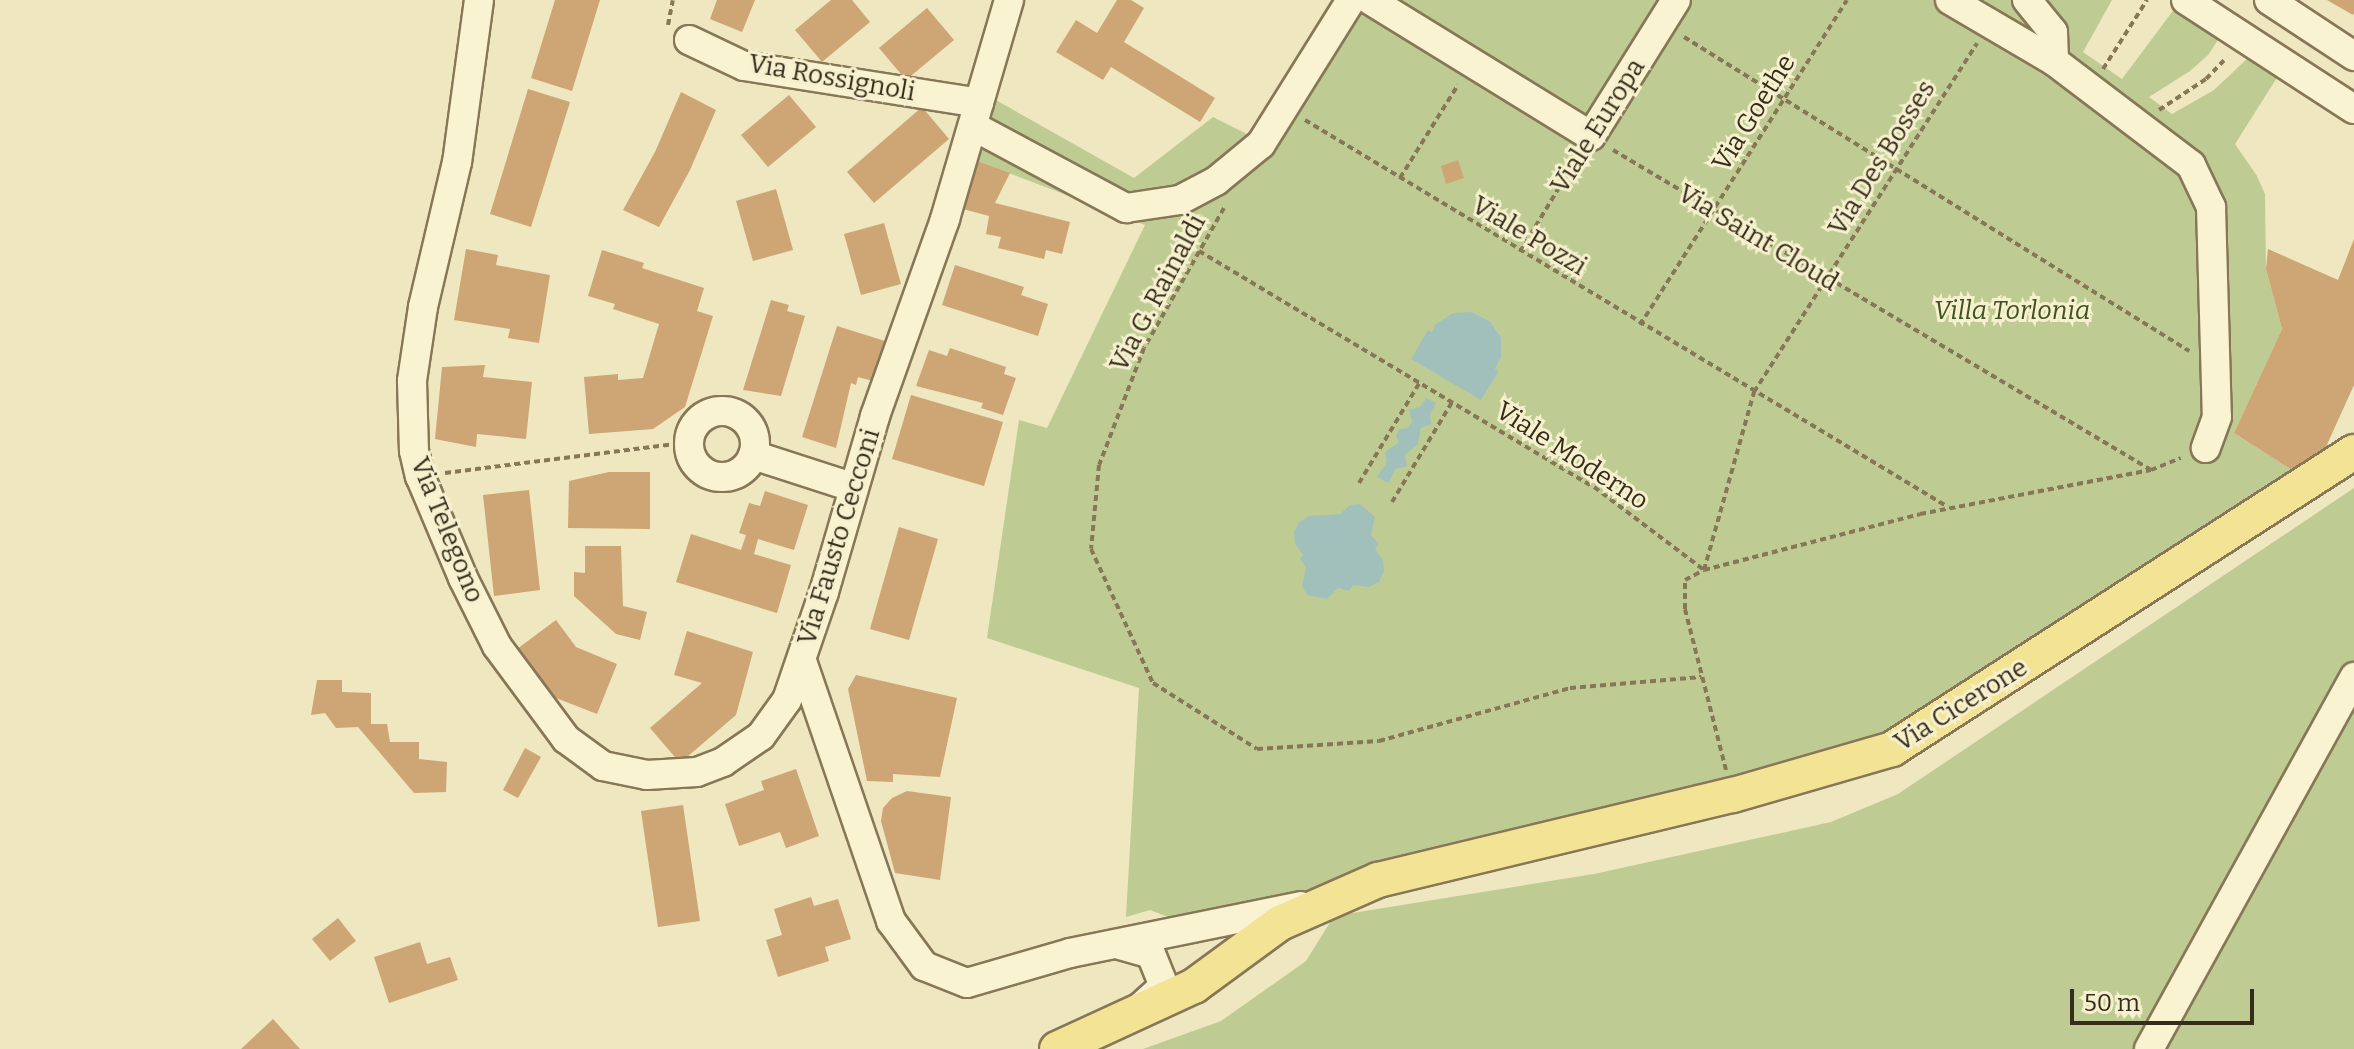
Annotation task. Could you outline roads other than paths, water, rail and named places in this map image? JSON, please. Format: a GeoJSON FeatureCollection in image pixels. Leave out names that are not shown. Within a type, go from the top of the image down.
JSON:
{"type":"FeatureCollection","features":[{"type":"Feature","properties":{"kind":"main road","name":"Via Cicerone"},"geometry":{"type":"LineString","coordinates":[[1057,1049],[1194,986],[1280,923],[1378,880],[1733,795],[1892,749],[1919,735],[2354,452]]}},
{"type":"Feature","properties":{"kind":"street","name":"Via Telegono"},"geometry":{"type":"LineString","coordinates":[[479,0],[457,162],[423,307],[412,381],[414,451],[420,476],[463,578],[497,646],[537,701],[566,739],[603,766],[647,775],[697,772],[723,762],[761,736],[787,700],[802,661]]}},
{"type":"Feature","properties":{"kind":"street","name":"Via Fausto Cecconi"},"geometry":{"type":"LineString","coordinates":[[1009,0],[945,219],[852,487],[802,661],[891,921],[924,966],[967,983],[1115,944],[1338,898]]}},
{"type":"Feature","properties":{"kind":"street","name":"Via Rossignoli"},"geometry":{"type":"LineString","coordinates":[[678,34],[744,66],[976,114],[1126,208],[1180,200],[1216,181],[1261,144],[1286,109],[1351,0]]}},
{"type":"Feature","properties":{"kind":"street","name":"Viale Europa"},"geometry":{"type":"LineString","coordinates":[[1370,0],[1591,136],[1668,12]]}},
{"type":"Feature","properties":{"kind":"street"},"geometry":{"type":"LineString","coordinates":[[1950,0],[2054,61],[2191,165],[2211,207],[2217,417],[2206,448]]}},
{"type":"Feature","properties":{"kind":"street"},"geometry":{"type":"LineString","coordinates":[[2027,0],[2053,32],[2054,61]]}},
{"type":"Feature","properties":{"kind":"street"},"geometry":{"type":"LineString","coordinates":[[2186,0],[2354,109]]}},
{"type":"Feature","properties":{"kind":"street"},"geometry":{"type":"LineString","coordinates":[[2269,0],[2354,56]]}},
{"type":"Feature","properties":{"kind":"street"},"geometry":{"type":"LineString","coordinates":[[728,411],[747,423],[753,432],[753,455],[740,471],[720,477],[710,475],[694,462],[689,442],[691,431],[706,414],[728,411]]}},
{"type":"Feature","properties":{"kind":"street"},"geometry":{"type":"LineString","coordinates":[[753,455],[852,487]]}},
{"type":"Feature","properties":{"kind":"street"},"geometry":{"type":"LineString","coordinates":[[2149,1049],[2354,677]]}},
{"type":"Feature","properties":{"kind":"street"},"geometry":{"type":"LineString","coordinates":[[1115,944],[1151,954],[1164,986],[1134,1014]]}},
{"type":"Feature","properties":{"kind":"water"},"geometry":{"type":"Polygon","coordinates":[[[1472,312],[1490,321],[1501,337],[1501,357],[1495,369],[1499,371],[1481,400],[1411,359],[1428,330],[1432,332],[1436,324],[1453,313],[1472,312]]]}},
{"type":"Feature","properties":{"kind":"water"},"geometry":{"type":"Polygon","coordinates":[[[1426,398],[1436,403],[1430,414],[1431,424],[1421,428],[1418,444],[1405,455],[1407,466],[1396,469],[1388,483],[1377,477],[1387,462],[1385,452],[1399,442],[1396,436],[1399,429],[1408,428],[1412,422],[1409,410],[1420,407],[1426,398]]]}},
{"type":"Feature","properties":{"kind":"water"},"geometry":{"type":"Polygon","coordinates":[[[1360,504],[1375,517],[1371,535],[1379,544],[1375,549],[1383,560],[1384,571],[1379,582],[1369,587],[1353,585],[1349,591],[1338,588],[1327,599],[1307,595],[1302,586],[1306,567],[1300,559],[1303,555],[1295,544],[1294,532],[1299,522],[1309,516],[1340,514],[1350,505],[1360,504]]]}},
{"type":"Feature","properties":{"kind":"park label","name":"Villa Torlonia"},"geometry":{"type":"Point","coordinates":[2012,311]}}]}
